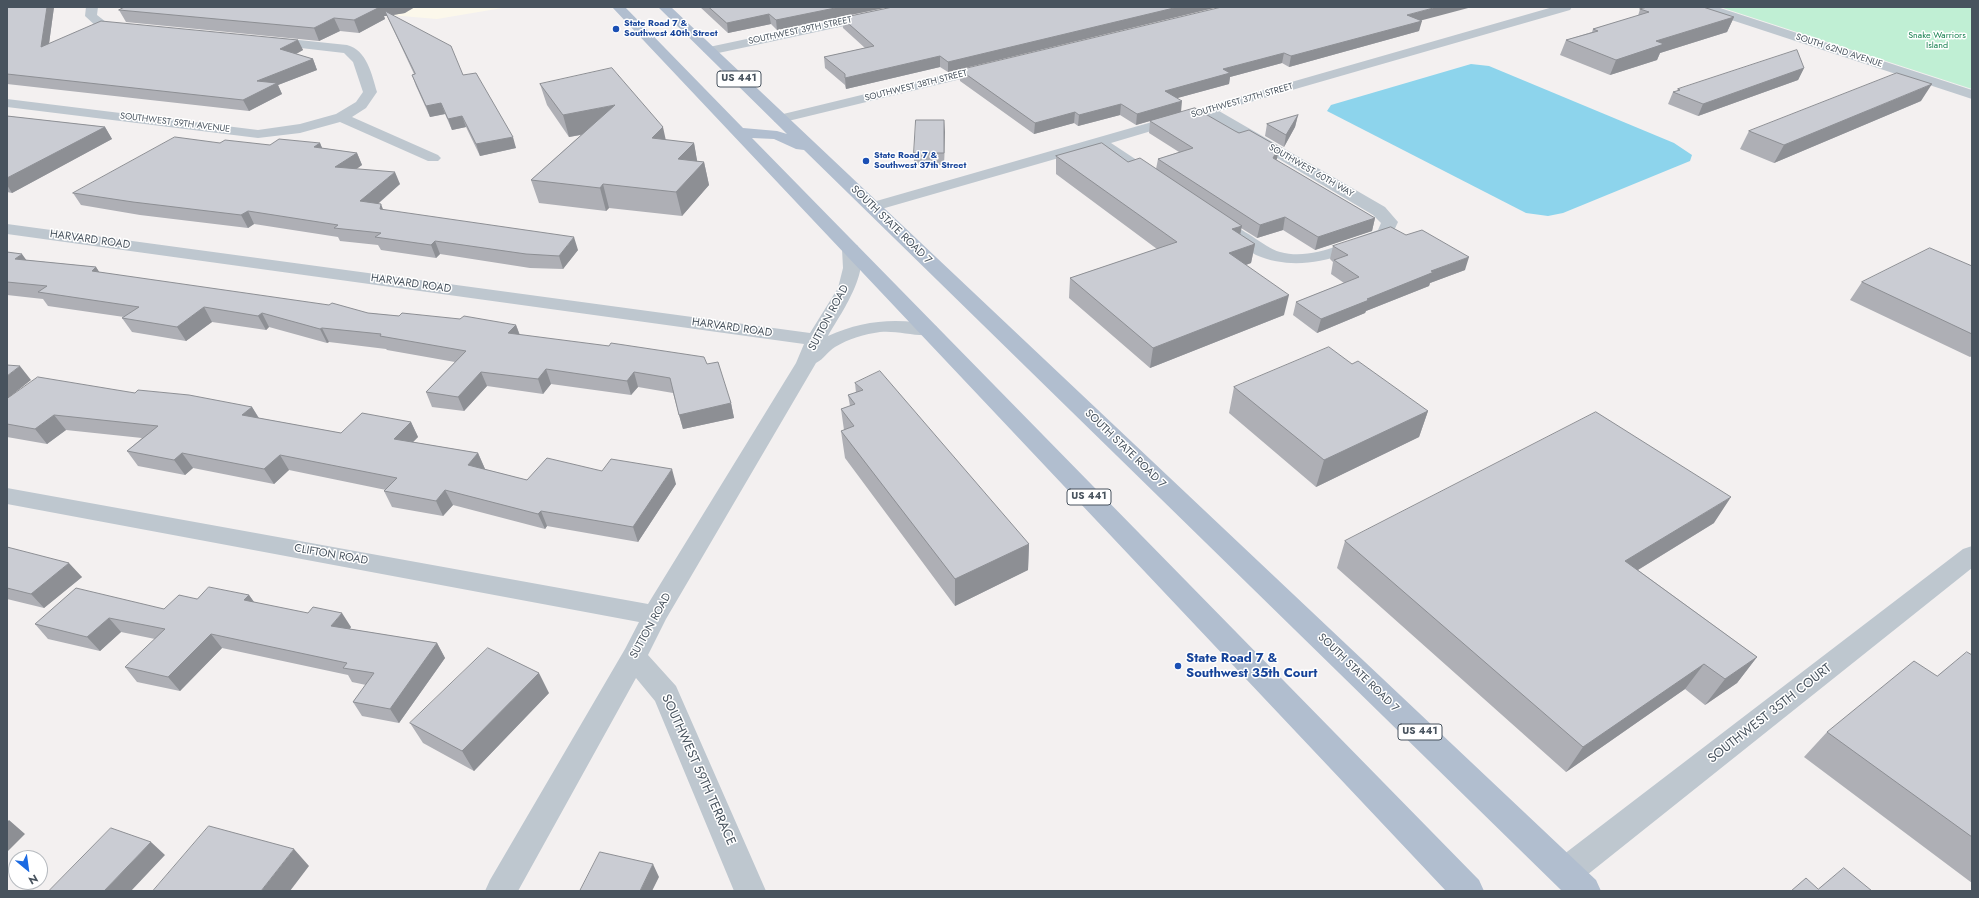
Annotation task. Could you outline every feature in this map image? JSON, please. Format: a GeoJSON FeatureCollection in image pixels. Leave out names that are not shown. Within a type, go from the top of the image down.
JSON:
{"type":"FeatureCollection","features":[{"type":"Feature","properties":{"kind":"main road","name":"US 441"},"geometry":{"type":"LineString","coordinates":[[618,7],[711,103],[741,124],[851,249],[1468,891]]}},
{"type":"Feature","properties":{"kind":"main road","name":"SOUTH STATE ROAD 7"},"geometry":{"type":"LineString","coordinates":[[664,7],[1576,882]]}},
{"type":"Feature","properties":{"kind":"main road"},"geometry":{"type":"LineString","coordinates":[[762,119],[780,119]]}},
{"type":"Feature","properties":{"kind":"main road"},"geometry":{"type":"LineString","coordinates":[[741,124],[777,135],[813,151]]}},
{"type":"Feature","properties":{"kind":"street"},"geometry":{"type":"LineString","coordinates":[[92,7],[91,16],[102,25],[141,29]]}},
{"type":"Feature","properties":{"kind":"street","name":"SOUTHWEST 39TH STREET"},"geometry":{"type":"LineString","coordinates":[[709,51],[914,7]]}},
{"type":"Feature","properties":{"kind":"street","name":"SOUTHWEST 37TH STREET"},"geometry":{"type":"LineString","coordinates":[[872,207],[1566,7]]}},
{"type":"Feature","properties":{"kind":"street","name":"SOUTH 62ND AVENUE"},"geometry":{"type":"LineString","coordinates":[[1705,7],[1972,95]]}},
{"type":"Feature","properties":{"kind":"street"},"geometry":{"type":"LineString","coordinates":[[260,40],[347,49],[354,52],[358,58],[370,92],[361,105],[342,117]]}},
{"type":"Feature","properties":{"kind":"street","name":"SOUTHWEST 38TH STREET"},"geometry":{"type":"LineString","coordinates":[[780,119],[999,66]]}},
{"type":"Feature","properties":{"kind":"street","name":"SOUTHWEST 59TH AVENUE"},"geometry":{"type":"LineString","coordinates":[[7,103],[258,134],[282,133],[311,128],[342,117]]}},
{"type":"Feature","properties":{"kind":"street","name":"SOUTHWEST 60TH WAY"},"geometry":{"type":"LineString","coordinates":[[1208,111],[1379,211],[1390,222],[1385,233],[1326,254],[1311,259],[1283,259],[1262,251],[1217,221]]}},
{"type":"Feature","properties":{"kind":"street"},"geometry":{"type":"LineString","coordinates":[[342,117],[432,158]]}},
{"type":"Feature","properties":{"kind":"street"},"geometry":{"type":"LineString","coordinates":[[1100,142],[1165,186]]}},
{"type":"Feature","properties":{"kind":"street","name":"HARVARD ROAD"},"geometry":{"type":"LineString","coordinates":[[7,229],[816,340]]}},
{"type":"Feature","properties":{"kind":"street","name":"SUTTON ROAD"},"geometry":{"type":"LineString","coordinates":[[501,891],[634,657],[655,615],[806,363],[816,340],[847,288],[852,268],[851,249]]}},
{"type":"Feature","properties":{"kind":"street","name":"SUTTON ROAD"},"geometry":{"type":"LineString","coordinates":[[806,363],[828,343],[852,332],[881,326],[910,326],[929,330]]}},
{"type":"Feature","properties":{"kind":"street","name":"CLIFTON ROAD"},"geometry":{"type":"LineString","coordinates":[[7,496],[655,615]]}},
{"type":"Feature","properties":{"kind":"street","name":"SOUTHWEST 35TH COURT"},"geometry":{"type":"LineString","coordinates":[[1576,882],[1972,555]]}},
{"type":"Feature","properties":{"kind":"street","name":"SOUTHWEST 59TH TERRACE"},"geometry":{"type":"LineString","coordinates":[[634,657],[666,694],[750,891]]}},
{"type":"Feature","properties":{"kind":"shaded area"},"geometry":{"type":"Polygon","coordinates":[[[341,7],[508,7],[437,19],[342,11],[341,7]]]}},
{"type":"Feature","properties":{"kind":"green space","name":"Snake Warriors Island"},"geometry":{"type":"Polygon","coordinates":[[[1720,7],[1972,7],[1972,89],[1720,7]]]}},
{"type":"Feature","properties":{"kind":"water"},"geometry":{"type":"Polygon","coordinates":[[[1471,64],[1489,66],[1674,143],[1692,155],[1690,161],[1563,213],[1548,216],[1526,213],[1327,111],[1331,105],[1471,64]]]}},
{"type":"Feature","properties":{"kind":"building"},"geometry":{"type":"Polygon","coordinates":[[[7,7],[47,7],[41,47],[101,21],[298,40],[280,49],[313,59],[257,81],[277,83],[243,100],[7,74],[7,7]]]}},
{"type":"Feature","properties":{"kind":"building"},"geometry":{"type":"Polygon","coordinates":[[[125,7],[380,7],[354,20],[334,18],[314,28],[119,10],[125,7]]]}},
{"type":"Feature","properties":{"kind":"building"},"geometry":{"type":"Polygon","coordinates":[[[709,7],[840,7],[776,20],[769,14],[727,23],[709,7]]]}},
{"type":"Feature","properties":{"kind":"building"},"geometry":{"type":"Polygon","coordinates":[[[893,7],[1178,7],[948,62],[940,56],[845,78],[845,74],[824,57],[874,46],[842,18],[893,7]]]}},
{"type":"Feature","properties":{"kind":"building"},"geometry":{"type":"Polygon","coordinates":[[[1222,7],[1437,7],[1407,15],[1422,21],[1291,56],[1284,53],[1223,69],[1230,73],[1165,91],[1182,101],[1137,114],[1121,104],[1079,115],[1075,112],[1035,123],[960,70],[1222,7]]]}},
{"type":"Feature","properties":{"kind":"building"},"geometry":{"type":"Polygon","coordinates":[[[1648,7],[1703,7],[1734,17],[1656,41],[1664,44],[1616,60],[1566,40],[1598,31],[1593,29],[1649,12],[1640,9],[1648,7]]]}},
{"type":"Feature","properties":{"kind":"building"},"geometry":{"type":"Polygon","coordinates":[[[385,11],[451,46],[463,75],[476,73],[513,137],[476,144],[462,116],[448,119],[441,103],[426,106],[412,75],[415,74],[385,11]]]}},
{"type":"Feature","properties":{"kind":"building"},"geometry":{"type":"Polygon","coordinates":[[[1797,50],[1804,68],[1703,104],[1673,92],[1680,90],[1678,89],[1797,50]]]}},
{"type":"Feature","properties":{"kind":"building"},"geometry":{"type":"Polygon","coordinates":[[[612,68],[663,127],[652,138],[694,143],[678,159],[704,162],[676,192],[603,184],[600,188],[531,180],[615,105],[563,115],[540,84],[612,68]]]}},
{"type":"Feature","properties":{"kind":"building"},"geometry":{"type":"Polygon","coordinates":[[[1897,73],[1932,84],[1784,145],[1749,131],[1897,73]]]}},
{"type":"Feature","properties":{"kind":"building"},"geometry":{"type":"Polygon","coordinates":[[[1195,108],[1239,133],[1249,130],[1279,147],[1273,158],[1375,218],[1318,237],[1285,217],[1260,225],[1158,159],[1193,148],[1150,121],[1195,108]]]}},
{"type":"Feature","properties":{"kind":"building"},"geometry":{"type":"Polygon","coordinates":[[[1298,115],[1286,135],[1267,124],[1298,115]]]}},
{"type":"Feature","properties":{"kind":"building"},"geometry":{"type":"Polygon","coordinates":[[[7,116],[105,127],[7,178],[7,116]]]}},
{"type":"Feature","properties":{"kind":"building"},"geometry":{"type":"Polygon","coordinates":[[[916,120],[944,120],[944,153],[914,153],[916,120]]]}},
{"type":"Feature","properties":{"kind":"building"},"geometry":{"type":"Polygon","coordinates":[[[175,137],[220,143],[225,140],[270,145],[279,139],[320,143],[314,147],[357,153],[335,167],[395,172],[360,201],[381,204],[380,209],[574,237],[559,256],[526,254],[435,241],[431,245],[375,237],[381,233],[334,228],[338,225],[248,211],[241,215],[73,193],[175,137]]]}},
{"type":"Feature","properties":{"kind":"building"},"geometry":{"type":"Polygon","coordinates":[[[1102,143],[1128,162],[1140,158],[1242,226],[1232,229],[1255,244],[1229,253],[1289,295],[1153,348],[1070,278],[1177,242],[1056,156],[1102,143]]]}},
{"type":"Feature","properties":{"kind":"building"},"geometry":{"type":"Polygon","coordinates":[[[1391,227],[1406,235],[1422,230],[1469,257],[1431,271],[1434,272],[1321,319],[1296,302],[1359,277],[1334,260],[1348,255],[1333,246],[1391,227]]]}},
{"type":"Feature","properties":{"kind":"building"},"geometry":{"type":"Polygon","coordinates":[[[1930,248],[1972,266],[1972,334],[1862,282],[1930,248]]]}},
{"type":"Feature","properties":{"kind":"building"},"geometry":{"type":"Polygon","coordinates":[[[7,252],[22,254],[15,259],[96,267],[92,271],[329,305],[332,303],[368,313],[399,316],[402,313],[460,319],[464,316],[516,325],[508,333],[609,346],[611,343],[704,357],[707,364],[718,362],[731,403],[679,415],[670,378],[634,372],[627,381],[546,369],[538,379],[481,372],[458,397],[426,392],[466,351],[380,336],[381,334],[320,329],[262,313],[258,316],[204,307],[177,327],[122,318],[139,307],[38,292],[47,286],[7,282],[7,252]]]}},
{"type":"Feature","properties":{"kind":"building"},"geometry":{"type":"Polygon","coordinates":[[[1329,347],[1352,364],[1358,361],[1428,411],[1324,460],[1234,387],[1329,347]]]}},
{"type":"Feature","properties":{"kind":"building"},"geometry":{"type":"Polygon","coordinates":[[[7,365],[20,366],[7,376],[7,365]]]}},
{"type":"Feature","properties":{"kind":"building"},"geometry":{"type":"Polygon","coordinates":[[[880,371],[1029,544],[955,579],[841,431],[854,426],[841,409],[855,404],[848,395],[863,390],[855,383],[880,371]]]}},
{"type":"Feature","properties":{"kind":"building"},"geometry":{"type":"Polygon","coordinates":[[[38,377],[135,393],[138,390],[189,395],[252,407],[242,415],[341,433],[362,413],[411,422],[394,439],[478,453],[468,465],[527,480],[547,458],[602,471],[611,459],[672,469],[633,527],[541,511],[538,514],[445,490],[436,501],[384,491],[397,478],[280,455],[264,469],[182,453],[174,460],[127,451],[158,426],[54,415],[35,429],[7,424],[7,399],[38,377]]]}},
{"type":"Feature","properties":{"kind":"building"},"geometry":{"type":"Polygon","coordinates":[[[1596,412],[1731,497],[1625,561],[1757,657],[1725,679],[1704,664],[1583,747],[1345,541],[1596,412]]]}},
{"type":"Feature","properties":{"kind":"building"},"geometry":{"type":"Polygon","coordinates":[[[7,547],[69,563],[31,594],[7,588],[7,547]]]}},
{"type":"Feature","properties":{"kind":"building"},"geometry":{"type":"Polygon","coordinates":[[[209,587],[249,595],[244,600],[308,613],[313,607],[342,613],[331,626],[437,643],[390,709],[353,702],[374,673],[343,668],[347,663],[211,634],[168,677],[125,667],[165,629],[109,618],[87,637],[35,624],[76,588],[164,609],[179,595],[197,599],[209,587]]]}},
{"type":"Feature","properties":{"kind":"building"},"geometry":{"type":"Polygon","coordinates":[[[488,648],[539,673],[462,751],[410,723],[488,648]]]}},
{"type":"Feature","properties":{"kind":"building"},"geometry":{"type":"Polygon","coordinates":[[[1967,652],[1972,655],[1972,837],[1827,732],[1914,661],[1937,676],[1967,652]]]}},
{"type":"Feature","properties":{"kind":"building"},"geometry":{"type":"Polygon","coordinates":[[[209,826],[294,849],[261,891],[153,891],[209,826]]]}},
{"type":"Feature","properties":{"kind":"building"},"geometry":{"type":"Polygon","coordinates":[[[111,828],[151,842],[104,891],[49,891],[111,828]]]}},
{"type":"Feature","properties":{"kind":"building"},"geometry":{"type":"Polygon","coordinates":[[[600,852],[653,864],[640,891],[580,891],[600,852]]]}},
{"type":"Feature","properties":{"kind":"building"},"geometry":{"type":"Polygon","coordinates":[[[1844,868],[1872,891],[1791,891],[1806,878],[1818,889],[1844,868]]]}},
{"type":"Feature","properties":{"kind":"place","name":"State Road 7 & Southwest 40th Street"},"geometry":{"type":"Point","coordinates":[616,29]}},
{"type":"Feature","properties":{"kind":"place","name":"State Road 7 & Southwest 37th Street"},"geometry":{"type":"Point","coordinates":[866,161]}},
{"type":"Feature","properties":{"kind":"place","name":"State Road 7 & Southwest 35th Court"},"geometry":{"type":"Point","coordinates":[1178,666]}}]}
